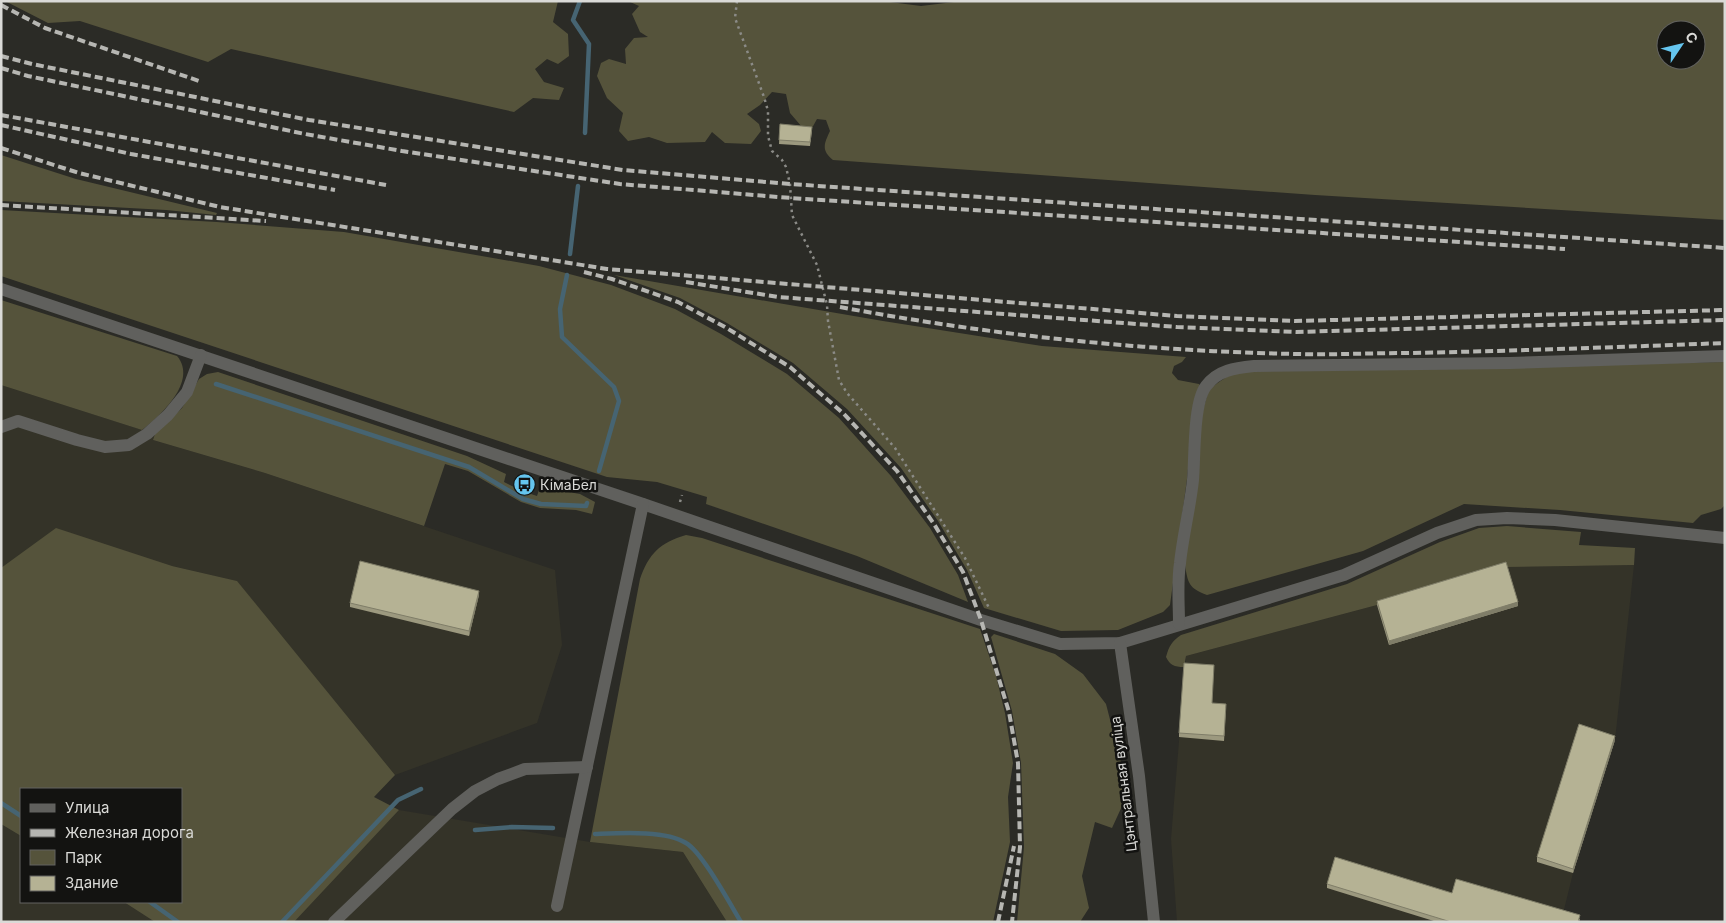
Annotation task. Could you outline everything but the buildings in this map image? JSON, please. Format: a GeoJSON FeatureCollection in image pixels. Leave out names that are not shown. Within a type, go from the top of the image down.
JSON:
{"type":"FeatureCollection","features":[{"type":"Feature","properties":{"kind":"street"},"geometry":{"type":"LineString","coordinates":[[1,289],[997,625],[1060,644],[1120,644],[1344,574],[1437,533],[1476,520],[1507,518],[1555,520],[1725,538]]}},
{"type":"Feature","properties":{"kind":"street"},"geometry":{"type":"LineString","coordinates":[[1,427],[18,421],[105,447],[129,445],[147,434],[187,392],[201,355]]}},
{"type":"Feature","properties":{"kind":"street"},"geometry":{"type":"LineString","coordinates":[[1179,624],[1179,564],[1193,480],[1200,397],[1209,382],[1224,371],[1254,366],[1510,363],[1725,356]]}},
{"type":"Feature","properties":{"kind":"street"},"geometry":{"type":"LineString","coordinates":[[558,906],[643,504]]}},
{"type":"Feature","properties":{"kind":"street","name":"Цэнтральная вуліца"},"geometry":{"type":"LineString","coordinates":[[1120,644],[1139,776],[1154,922]]}},
{"type":"Feature","properties":{"kind":"street"},"geometry":{"type":"LineString","coordinates":[[334,922],[452,809],[475,791],[498,778],[525,769],[587,767]]}},
{"type":"Feature","properties":{"kind":"path"},"geometry":{"type":"LineString","coordinates":[[737,1],[735,18],[768,111],[768,136],[772,151],[782,160],[786,167],[790,184],[792,216],[817,265],[828,305],[828,321],[839,380],[847,393],[895,448],[965,558],[997,625]]}},
{"type":"Feature","properties":{"kind":"shaded area"},"geometry":{"type":"Polygon","coordinates":[[[1,385],[155,434],[153,440],[265,473],[555,570],[562,645],[537,723],[395,775],[236,581],[172,566],[1,568],[1,385]]]}},
{"type":"Feature","properties":{"kind":"shaded area"},"geometry":{"type":"Polygon","coordinates":[[[1634,565],[1615,740],[1573,873],[1561,922],[1177,922],[1171,839],[1186,656],[1377,605],[1506,567],[1634,565]]]}},
{"type":"Feature","properties":{"kind":"shaded area"},"geometry":{"type":"Polygon","coordinates":[[[399,810],[590,842],[683,852],[727,922],[294,922],[399,810]]]}},
{"type":"Feature","properties":{"kind":"shaded area"},"geometry":{"type":"Polygon","coordinates":[[[1,824],[20,835],[20,903],[126,903],[155,922],[1,922],[1,824]]]}},
{"type":"Feature","properties":{"kind":"green space"},"geometry":{"type":"Polygon","coordinates":[[[5,1],[558,1],[553,22],[568,34],[569,56],[558,64],[547,59],[535,69],[544,82],[564,88],[559,100],[533,98],[514,112],[231,49],[208,62],[80,21],[48,23],[5,1]]]}},
{"type":"Feature","properties":{"kind":"green space"},"geometry":{"type":"Polygon","coordinates":[[[628,1],[882,1],[921,6],[962,1],[1725,1],[1725,220],[1315,195],[833,160],[825,150],[825,143],[830,131],[826,120],[817,119],[812,128],[802,127],[790,113],[786,94],[772,92],[760,105],[747,114],[759,124],[761,131],[751,144],[725,143],[712,132],[705,142],[667,143],[649,137],[628,141],[619,131],[623,113],[607,98],[597,76],[601,63],[609,59],[626,64],[625,49],[634,38],[648,37],[640,32],[632,14],[639,6],[628,1]]]}},
{"type":"Feature","properties":{"kind":"green space"},"geometry":{"type":"Polygon","coordinates":[[[1,155],[76,179],[217,213],[216,215],[166,210],[1,201],[1,155]]]}},
{"type":"Feature","properties":{"kind":"green space"},"geometry":{"type":"Polygon","coordinates":[[[1,210],[217,222],[344,232],[539,266],[611,285],[675,309],[787,374],[839,418],[891,476],[930,528],[958,575],[968,602],[857,556],[706,504],[707,497],[657,482],[607,477],[1,276],[1,210]]]}},
{"type":"Feature","properties":{"kind":"green space"},"geometry":{"type":"Polygon","coordinates":[[[614,275],[1042,346],[1186,357],[1182,362],[1174,366],[1172,373],[1178,380],[1199,384],[1201,387],[1193,415],[1187,479],[1170,605],[1163,612],[1118,630],[1061,631],[984,608],[967,570],[938,521],[901,468],[847,409],[793,363],[727,323],[680,298],[614,275]]]}},
{"type":"Feature","properties":{"kind":"green space"},"geometry":{"type":"Polygon","coordinates":[[[1,300],[177,356],[182,366],[183,376],[180,386],[167,407],[142,430],[1,385],[1,300]]]}},
{"type":"Feature","properties":{"kind":"green space"},"geometry":{"type":"Polygon","coordinates":[[[1725,362],[1725,505],[1721,509],[1701,515],[1693,523],[1560,510],[1464,504],[1363,551],[1207,595],[1196,590],[1190,584],[1187,577],[1185,565],[1201,417],[1209,389],[1235,371],[1725,362]]]}},
{"type":"Feature","properties":{"kind":"green space"},"geometry":{"type":"Polygon","coordinates":[[[218,372],[467,456],[506,474],[504,482],[522,491],[537,496],[540,487],[580,494],[595,502],[592,514],[576,510],[540,508],[521,502],[468,471],[445,464],[424,526],[265,473],[153,440],[155,434],[182,408],[199,379],[207,374],[218,372]]]}},
{"type":"Feature","properties":{"kind":"green space"},"geometry":{"type":"Polygon","coordinates":[[[1507,526],[1581,532],[1579,545],[1635,548],[1634,565],[1506,567],[1377,605],[1186,656],[1184,667],[1173,665],[1166,657],[1171,644],[1181,635],[1347,584],[1440,542],[1479,528],[1507,526]]]}},
{"type":"Feature","properties":{"kind":"green space"},"geometry":{"type":"Polygon","coordinates":[[[56,528],[172,566],[237,581],[395,775],[374,797],[399,810],[294,922],[155,922],[126,903],[182,903],[182,788],[20,788],[20,835],[1,824],[1,568],[56,528]]]}},
{"type":"Feature","properties":{"kind":"green space"},"geometry":{"type":"Polygon","coordinates":[[[686,535],[702,538],[980,629],[996,676],[1005,713],[1013,763],[1008,797],[1010,842],[993,922],[727,922],[683,852],[590,842],[640,579],[647,562],[657,550],[669,542],[686,535]]]}},
{"type":"Feature","properties":{"kind":"green space"},"geometry":{"type":"Polygon","coordinates":[[[994,634],[1055,654],[1083,674],[1106,704],[1123,770],[1123,804],[1112,828],[1095,822],[1082,876],[1089,908],[1080,922],[1017,922],[1024,847],[1021,763],[1012,711],[991,637],[994,634]]]}},
{"type":"Feature","properties":{"kind":"waterway"},"geometry":{"type":"LineString","coordinates":[[580,1],[573,20],[589,44],[585,133]]}},
{"type":"Feature","properties":{"kind":"waterway"},"geometry":{"type":"LineString","coordinates":[[570,254],[578,186]]}},
{"type":"Feature","properties":{"kind":"waterway"},"geometry":{"type":"LineString","coordinates":[[567,275],[560,309],[562,337],[614,387],[619,401],[599,471]]}},
{"type":"Feature","properties":{"kind":"waterway"},"geometry":{"type":"LineString","coordinates":[[216,384],[469,467],[523,499],[541,504],[586,506],[587,503]]}},
{"type":"Feature","properties":{"kind":"waterway"},"geometry":{"type":"LineString","coordinates":[[282,922],[398,800],[421,789]]}},
{"type":"Feature","properties":{"kind":"waterway"},"geometry":{"type":"LineString","coordinates":[[1,803],[20,815]]}},
{"type":"Feature","properties":{"kind":"waterway"},"geometry":{"type":"LineString","coordinates":[[475,830],[512,827],[553,828]]}},
{"type":"Feature","properties":{"kind":"waterway"},"geometry":{"type":"LineString","coordinates":[[595,834],[655,834],[686,843],[693,848],[708,867],[741,922]]}},
{"type":"Feature","properties":{"kind":"waterway"},"geometry":{"type":"LineString","coordinates":[[151,903],[178,922]]}},
{"type":"Feature","properties":{"kind":"railway"},"geometry":{"type":"LineString","coordinates":[[1,5],[45,28],[202,82]]}},
{"type":"Feature","properties":{"kind":"railway"},"geometry":{"type":"LineString","coordinates":[[1,56],[32,64],[309,120],[623,170],[790,184],[1725,248]]}},
{"type":"Feature","properties":{"kind":"railway"},"geometry":{"type":"LineString","coordinates":[[1,68],[28,76],[305,134],[402,151],[620,184],[791,198],[1565,249]]}},
{"type":"Feature","properties":{"kind":"railway"},"geometry":{"type":"LineString","coordinates":[[1,115],[386,185]]}},
{"type":"Feature","properties":{"kind":"railway"},"geometry":{"type":"LineString","coordinates":[[1,125],[131,154],[335,190]]}},
{"type":"Feature","properties":{"kind":"railway"},"geometry":{"type":"LineString","coordinates":[[1,148],[79,173],[220,207],[607,269],[1177,316],[1295,321],[1725,310]]}},
{"type":"Feature","properties":{"kind":"railway"},"geometry":{"type":"LineString","coordinates":[[1,205],[266,221]]}},
{"type":"Feature","properties":{"kind":"railway"},"geometry":{"type":"LineString","coordinates":[[584,272],[612,279],[678,302],[725,327],[790,367],[844,414],[897,471],[934,524],[963,572],[981,620],[1009,712],[1018,763],[1020,847],[1012,922]]}},
{"type":"Feature","properties":{"kind":"railway"},"geometry":{"type":"LineString","coordinates":[[686,282],[778,297],[1177,327],[1296,332],[1725,320]]}},
{"type":"Feature","properties":{"kind":"railway"},"geometry":{"type":"LineString","coordinates":[[840,307],[953,326],[1067,340],[1239,352],[1310,354],[1408,353],[1725,343]]}},
{"type":"Feature","properties":{"kind":"railway"},"geometry":{"type":"LineString","coordinates":[[998,922],[1014,846]]}},
{"type":"Feature","properties":{"kind":"place","name":"КімаБел"},"geometry":{"type":"Point","coordinates":[524,484]}}]}
